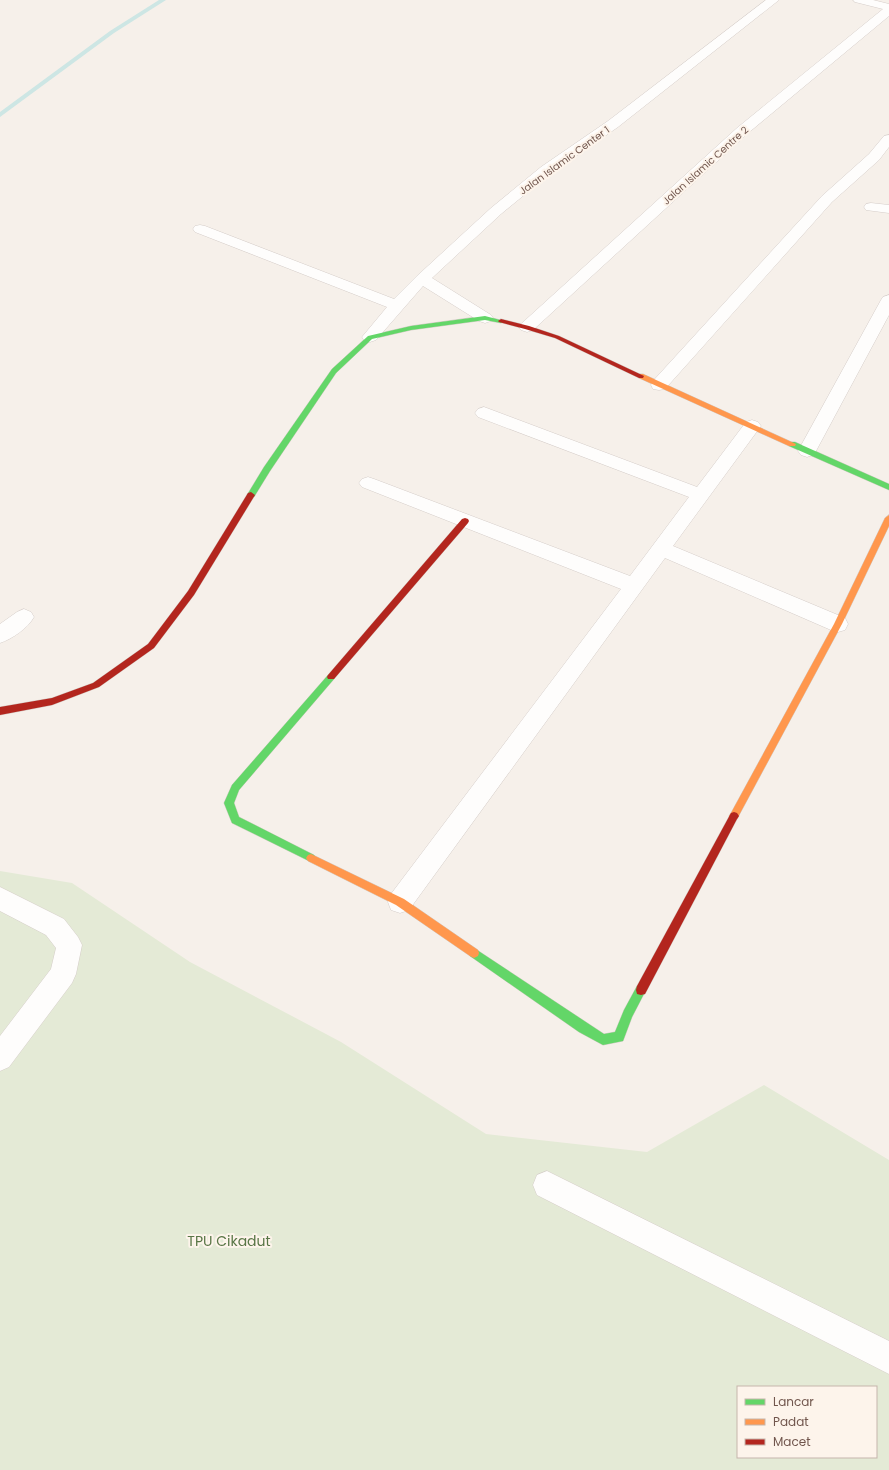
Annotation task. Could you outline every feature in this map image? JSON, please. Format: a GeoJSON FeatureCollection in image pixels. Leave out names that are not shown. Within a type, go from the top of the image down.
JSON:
{"type":"FeatureCollection","features":[{"type":"Feature","properties":{"kind":"street","name":"Jalan Islamic Center 1"},"geometry":{"type":"LineString","coordinates":[[370,337],[397,305],[422,279],[496,211],[546,170],[613,124],[773,0]]}},
{"type":"Feature","properties":{"kind":"street"},"geometry":{"type":"LineString","coordinates":[[859,0],[889,7]]}},
{"type":"Feature","properties":{"kind":"street","name":"Jalan Islamic Centre 2"},"geometry":{"type":"LineString","coordinates":[[527,327],[742,131],[889,10]]}},
{"type":"Feature","properties":{"kind":"street"},"geometry":{"type":"LineString","coordinates":[[659,385],[827,199],[874,157],[889,139]]}},
{"type":"Feature","properties":{"kind":"street"},"geometry":{"type":"LineString","coordinates":[[871,207],[889,209]]}},
{"type":"Feature","properties":{"kind":"street"},"geometry":{"type":"LineString","coordinates":[[200,229],[397,305]]}},
{"type":"Feature","properties":{"kind":"street"},"geometry":{"type":"LineString","coordinates":[[422,279],[485,318],[527,327],[557,337],[659,385],[889,487]]}},
{"type":"Feature","properties":{"kind":"street"},"geometry":{"type":"LineString","coordinates":[[807,451],[889,300]]}},
{"type":"Feature","properties":{"kind":"street"},"geometry":{"type":"LineString","coordinates":[[0,711],[52,701],[96,685],[151,646],[191,593],[267,469],[334,371],[370,337],[411,328],[485,318]]}},
{"type":"Feature","properties":{"kind":"street"},"geometry":{"type":"LineString","coordinates":[[484,413],[701,495]]}},
{"type":"Feature","properties":{"kind":"street"},"geometry":{"type":"LineString","coordinates":[[400,902],[752,426]]}},
{"type":"Feature","properties":{"kind":"street"},"geometry":{"type":"LineString","coordinates":[[368,483],[634,586]]}},
{"type":"Feature","properties":{"kind":"street"},"geometry":{"type":"LineString","coordinates":[[464,521],[235,788],[229,804],[235,820],[400,902],[583,1028],[603,1040],[619,1037],[628,1014],[838,624],[889,518]]}},
{"type":"Feature","properties":{"kind":"street"},"geometry":{"type":"LineString","coordinates":[[661,549],[838,624]]}},
{"type":"Feature","properties":{"kind":"street"},"geometry":{"type":"LineString","coordinates":[[0,635],[24,617]]}},
{"type":"Feature","properties":{"kind":"street"},"geometry":{"type":"LineString","coordinates":[[0,898],[55,927],[69,945],[63,974],[0,1058]]}},
{"type":"Feature","properties":{"kind":"street"},"geometry":{"type":"LineString","coordinates":[[547,1186],[889,1358]]}},
{"type":"Feature","properties":{"kind":"green space","name":"TPU Cikadut"},"geometry":{"type":"Polygon","coordinates":[[[0,871],[72,883],[190,962],[341,1042],[486,1134],[647,1152],[764,1085],[889,1160],[889,1470],[0,1470],[0,871]]]}},
{"type":"Feature","properties":{"kind":"waterway"},"geometry":{"type":"LineString","coordinates":[[0,115],[112,32],[163,0]]}},
{"type":"Feature","properties":{"kind":"traffic: fast"},"geometry":{"type":"LineString","coordinates":[[251,495],[334,371],[370,337],[411,328],[485,318],[501,321]]}},
{"type":"Feature","properties":{"kind":"traffic: fast"},"geometry":{"type":"LineString","coordinates":[[792,444],[889,487]]}},
{"type":"Feature","properties":{"kind":"traffic: fast"},"geometry":{"type":"LineString","coordinates":[[311,858],[235,820],[229,803],[235,788],[331,677]]}},
{"type":"Feature","properties":{"kind":"traffic: fast"},"geometry":{"type":"LineString","coordinates":[[474,953],[583,1028],[603,1040],[619,1037],[628,1014],[641,990]]}},
{"type":"Feature","properties":{"kind":"traffic: slow"},"geometry":{"type":"LineString","coordinates":[[641,376],[792,444]]}},
{"type":"Feature","properties":{"kind":"traffic: slow"},"geometry":{"type":"LineString","coordinates":[[734,816],[838,624],[889,518]]}},
{"type":"Feature","properties":{"kind":"traffic: slow"},"geometry":{"type":"LineString","coordinates":[[311,858],[400,902],[474,953]]}},
{"type":"Feature","properties":{"kind":"traffic: jam"},"geometry":{"type":"LineString","coordinates":[[501,321],[527,327],[557,337],[641,376]]}},
{"type":"Feature","properties":{"kind":"traffic: jam"},"geometry":{"type":"LineString","coordinates":[[0,711],[52,701],[96,685],[151,646],[191,593],[251,495]]}},
{"type":"Feature","properties":{"kind":"traffic: jam"},"geometry":{"type":"LineString","coordinates":[[331,677],[465,521]]}},
{"type":"Feature","properties":{"kind":"traffic: jam"},"geometry":{"type":"LineString","coordinates":[[641,990],[734,816]]}}]}
